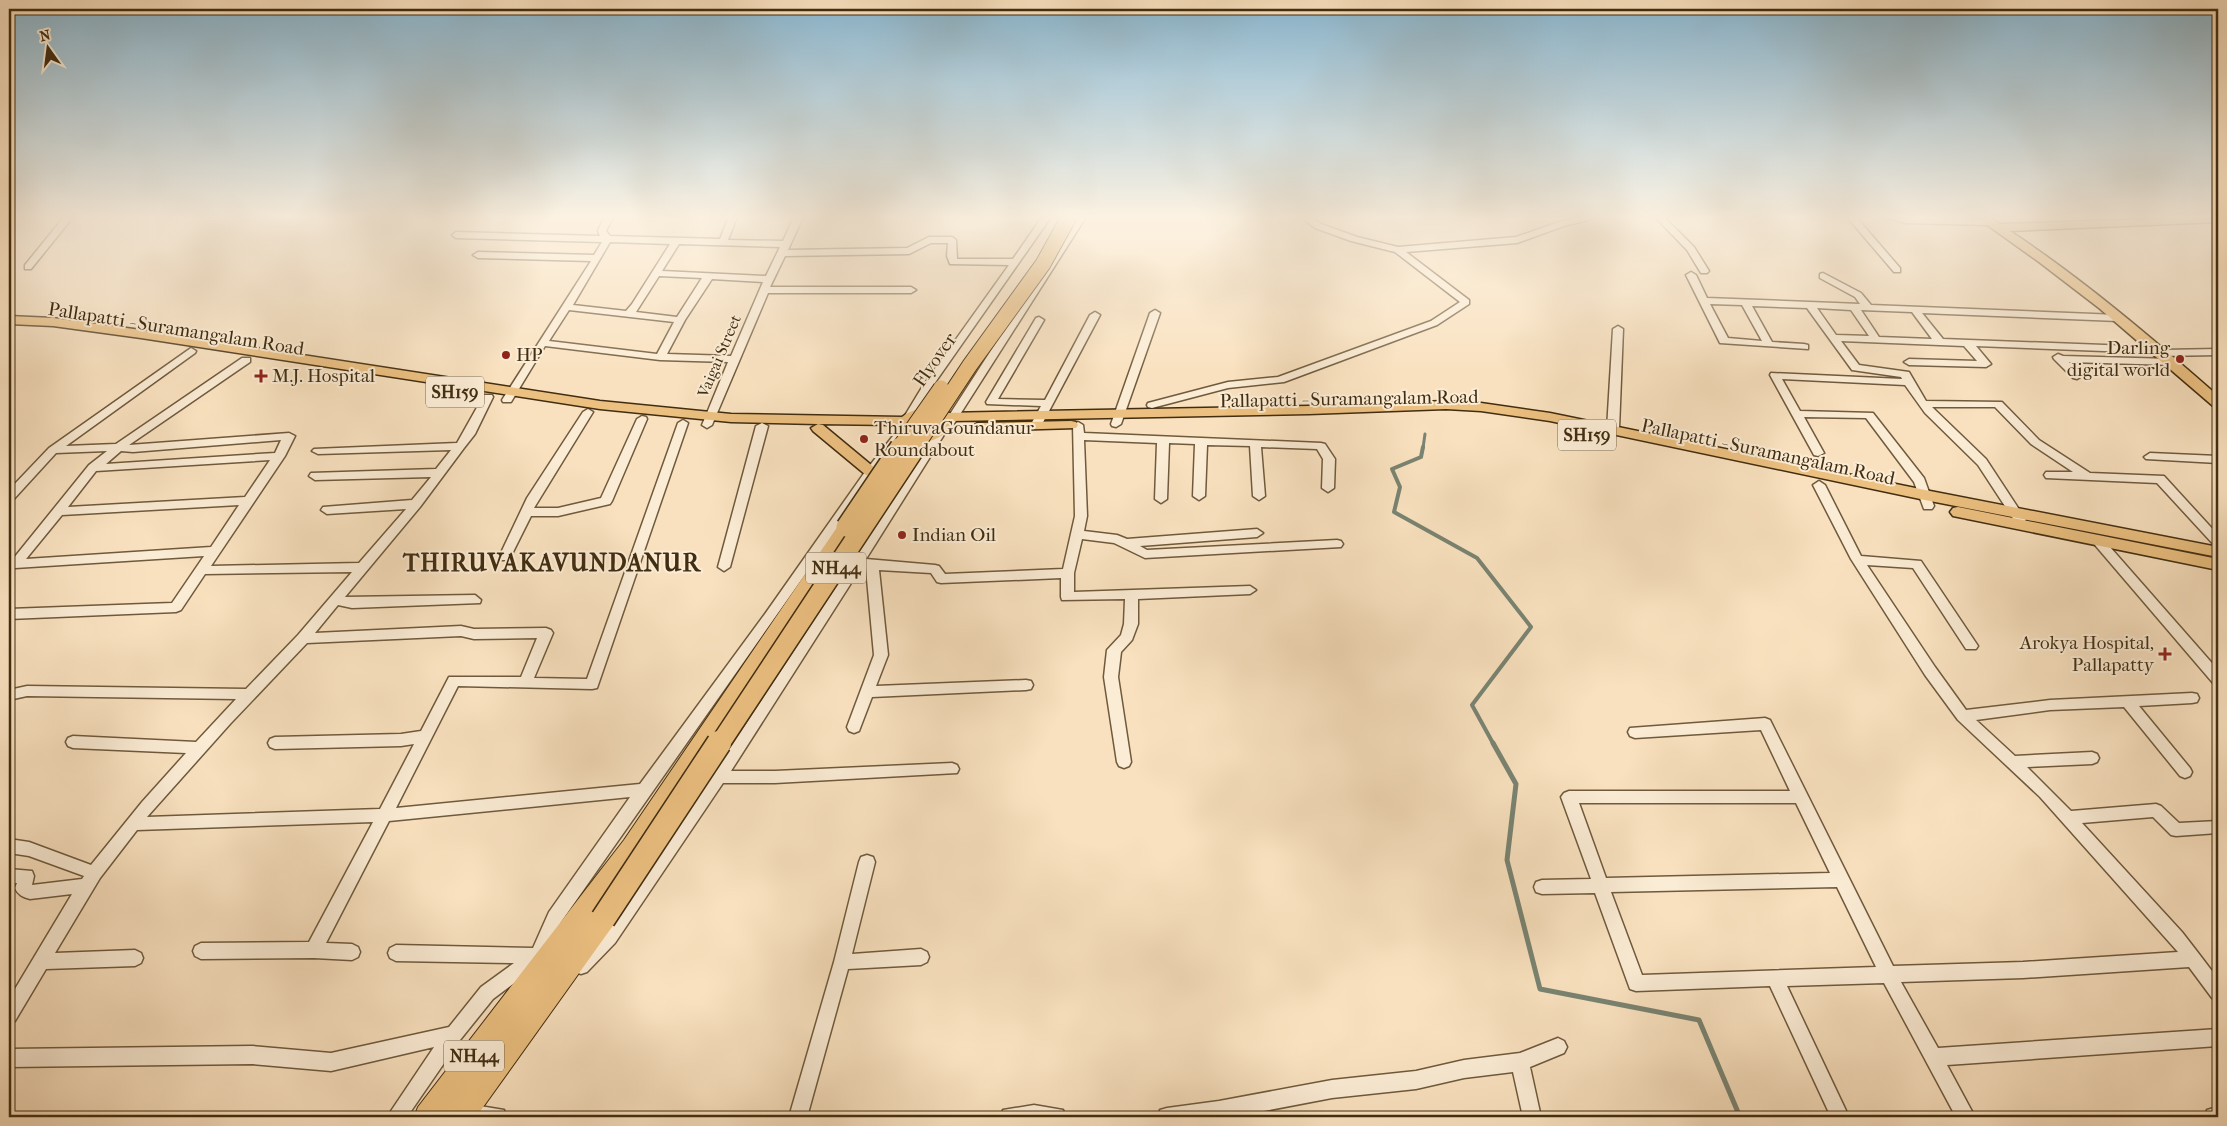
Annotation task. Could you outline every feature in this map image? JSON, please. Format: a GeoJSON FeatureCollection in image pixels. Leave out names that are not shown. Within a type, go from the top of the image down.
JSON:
{"type":"FeatureCollection","features":[{"type":"Feature","properties":{"kind":"highway","name":"Flyover"},"geometry":{"type":"LineString","coordinates":[[593,915],[632,847],[880,475],[1023,270]]}},
{"type":"Feature","properties":{"kind":"highway","name":"NH44"},"geometry":{"type":"LineString","coordinates":[[428,1117],[528,1003],[593,915],[970,365],[1039,270]]}},
{"type":"Feature","properties":{"kind":"highway","name":"NH44"},"geometry":{"type":"LineString","coordinates":[[461,1115],[528,1003]]}},
{"type":"Feature","properties":{"kind":"main road"},"geometry":{"type":"LineString","coordinates":[[2053,270],[2118,318],[2218,403]]}},
{"type":"Feature","properties":{"kind":"main road"},"geometry":{"type":"LineString","coordinates":[[9,320],[52,322],[216,350],[509,395],[600,405],[708,421],[905,423]]}},
{"type":"Feature","properties":{"kind":"main road","name":"Pallapatti - Suramangalam Road"},"geometry":{"type":"LineString","coordinates":[[9,326],[100,336],[191,351],[216,350],[246,360],[488,397],[509,395],[588,412],[642,419],[683,423],[708,421],[762,426],[818,428],[905,423]]}},
{"type":"Feature","properties":{"kind":"main road"},"geometry":{"type":"LineString","coordinates":[[1042,415],[1118,419],[1446,405],[1491,408],[1612,430],[1927,501],[2014,512],[2218,552]]}},
{"type":"Feature","properties":{"kind":"main road","name":"SH159"},"geometry":{"type":"LineString","coordinates":[[927,412],[946,423],[932,436],[920,438],[909,435],[905,423],[927,412]]}},
{"type":"Feature","properties":{"kind":"main road","name":"Pallapatti - Suramangalam Road"},"geometry":{"type":"LineString","coordinates":[[946,423],[1042,415],[1079,430],[1118,419],[1401,414],[1505,418],[1819,485],[1927,501],[2024,526],[2218,565]]}},
{"type":"Feature","properties":{"kind":"main road"},"geometry":{"type":"LineString","coordinates":[[818,428],[871,472]]}},
{"type":"Feature","properties":{"kind":"street"},"geometry":{"type":"LineString","coordinates":[[509,395],[524,367],[568,307],[591,270]]}},
{"type":"Feature","properties":{"kind":"street"},"geometry":{"type":"LineString","coordinates":[[629,313],[636,306],[657,270]]}},
{"type":"Feature","properties":{"kind":"street","name":"Vaigai Street"},"geometry":{"type":"LineString","coordinates":[[708,421],[774,270]]}},
{"type":"Feature","properties":{"kind":"street"},"geometry":{"type":"LineString","coordinates":[[528,1003],[537,956],[555,916],[781,601],[1010,270]]}},
{"type":"Feature","properties":{"kind":"street"},"geometry":{"type":"LineString","coordinates":[[528,1003],[609,938],[865,563],[922,457],[1047,270]]}},
{"type":"Feature","properties":{"kind":"street"},"geometry":{"type":"LineString","coordinates":[[1152,405],[1228,385],[1280,380],[1434,323],[1466,302],[1421,270]]}},
{"type":"Feature","properties":{"kind":"street"},"geometry":{"type":"LineString","coordinates":[[655,273],[769,279]]}},
{"type":"Feature","properties":{"kind":"street"},"geometry":{"type":"LineString","coordinates":[[1692,275],[1724,341],[1804,346]]}},
{"type":"Feature","properties":{"kind":"street"},"geometry":{"type":"LineString","coordinates":[[1823,276],[1858,295],[1868,308]]}},
{"type":"Feature","properties":{"kind":"street"},"geometry":{"type":"LineString","coordinates":[[660,356],[680,320],[708,277]]}},
{"type":"Feature","properties":{"kind":"street"},"geometry":{"type":"LineString","coordinates":[[764,290],[910,290]]}},
{"type":"Feature","properties":{"kind":"street"},"geometry":{"type":"LineString","coordinates":[[1706,301],[2118,318]]}},
{"type":"Feature","properties":{"kind":"street"},"geometry":{"type":"LineString","coordinates":[[1746,303],[1768,343]]}},
{"type":"Feature","properties":{"kind":"street"},"geometry":{"type":"LineString","coordinates":[[1810,305],[1856,368],[1905,374],[1908,382],[1923,404],[1982,462],[2024,526]]}},
{"type":"Feature","properties":{"kind":"street"},"geometry":{"type":"LineString","coordinates":[[568,307],[680,320]]}},
{"type":"Feature","properties":{"kind":"street"},"geometry":{"type":"LineString","coordinates":[[1854,307],[1877,340]]}},
{"type":"Feature","properties":{"kind":"street"},"geometry":{"type":"LineString","coordinates":[[1915,310],[1941,343]]}},
{"type":"Feature","properties":{"kind":"street"},"geometry":{"type":"LineString","coordinates":[[1118,419],[1155,313]]}},
{"type":"Feature","properties":{"kind":"street"},"geometry":{"type":"LineString","coordinates":[[1039,320],[991,402],[1042,415],[1095,315]]}},
{"type":"Feature","properties":{"kind":"street"},"geometry":{"type":"LineString","coordinates":[[1612,430],[1618,329]]}},
{"type":"Feature","properties":{"kind":"street"},"geometry":{"type":"LineString","coordinates":[[1833,338],[2159,352],[2218,352]]}},
{"type":"Feature","properties":{"kind":"street"},"geometry":{"type":"LineString","coordinates":[[542,343],[660,356],[734,359]]}},
{"type":"Feature","properties":{"kind":"street"},"geometry":{"type":"LineString","coordinates":[[1909,362],[1986,364],[1968,344]]}},
{"type":"Feature","properties":{"kind":"street"},"geometry":{"type":"LineString","coordinates":[[2047,347],[2077,376]]}},
{"type":"Feature","properties":{"kind":"street"},"geometry":{"type":"LineString","coordinates":[[9,496],[53,450],[191,351]]}},
{"type":"Feature","properties":{"kind":"street"},"geometry":{"type":"LineString","coordinates":[[2060,359],[2172,362]]}},
{"type":"Feature","properties":{"kind":"street"},"geometry":{"type":"LineString","coordinates":[[214,551],[15,564],[93,468],[119,447],[246,360]]}},
{"type":"Feature","properties":{"kind":"street"},"geometry":{"type":"LineString","coordinates":[[1818,452],[1775,375],[1908,382]]}},
{"type":"Feature","properties":{"kind":"street"},"geometry":{"type":"LineString","coordinates":[[9,1015],[90,879],[132,824],[199,748],[304,638],[364,567],[416,504],[469,434],[488,397]]}},
{"type":"Feature","properties":{"kind":"street"},"geometry":{"type":"LineString","coordinates":[[1923,404],[1998,404],[2035,442],[2087,476]]}},
{"type":"Feature","properties":{"kind":"street"},"geometry":{"type":"LineString","coordinates":[[505,557],[533,498],[588,412]]}},
{"type":"Feature","properties":{"kind":"street"},"geometry":{"type":"LineString","coordinates":[[1798,414],[1869,415],[1920,481],[1927,501]]}},
{"type":"Feature","properties":{"kind":"street"},"geometry":{"type":"LineString","coordinates":[[527,512],[558,512],[606,501],[642,419]]}},
{"type":"Feature","properties":{"kind":"street"},"geometry":{"type":"LineString","coordinates":[[314,950],[454,681],[592,684],[683,423]]}},
{"type":"Feature","properties":{"kind":"street"},"geometry":{"type":"LineString","coordinates":[[724,567],[762,426]]}},
{"type":"Feature","properties":{"kind":"street"},"geometry":{"type":"LineString","coordinates":[[1250,590],[1067,597],[1068,573],[1081,516],[1079,430],[1163,440],[1321,446],[1329,460],[1328,488]]}},
{"type":"Feature","properties":{"kind":"street"},"geometry":{"type":"LineString","coordinates":[[9,614],[176,607],[279,456],[289,436],[133,449],[119,447],[53,450]]}},
{"type":"Feature","properties":{"kind":"street"},"geometry":{"type":"LineString","coordinates":[[1161,500],[1163,440]]}},
{"type":"Feature","properties":{"kind":"street"},"geometry":{"type":"LineString","coordinates":[[1200,496],[1201,442]]}},
{"type":"Feature","properties":{"kind":"street"},"geometry":{"type":"LineString","coordinates":[[1255,444],[1259,496]]}},
{"type":"Feature","properties":{"kind":"street"},"geometry":{"type":"LineString","coordinates":[[318,451],[460,446]]}},
{"type":"Feature","properties":{"kind":"street"},"geometry":{"type":"LineString","coordinates":[[93,468],[279,456]]}},
{"type":"Feature","properties":{"kind":"street"},"geometry":{"type":"LineString","coordinates":[[2150,458],[2218,460]]}},
{"type":"Feature","properties":{"kind":"street"},"geometry":{"type":"LineString","coordinates":[[315,476],[439,473]]}},
{"type":"Feature","properties":{"kind":"street"},"geometry":{"type":"LineString","coordinates":[[2050,475],[2160,479],[2218,542]]}},
{"type":"Feature","properties":{"kind":"street"},"geometry":{"type":"LineString","coordinates":[[1819,485],[1858,560],[1930,671],[1962,716],[2067,818],[2176,937],[2218,992]]}},
{"type":"Feature","properties":{"kind":"street"},"geometry":{"type":"LineString","coordinates":[[58,511],[248,501]]}},
{"type":"Feature","properties":{"kind":"street"},"geometry":{"type":"LineString","coordinates":[[327,510],[416,504]]}},
{"type":"Feature","properties":{"kind":"street"},"geometry":{"type":"LineString","coordinates":[[1127,543],[1257,532]]}},
{"type":"Feature","properties":{"kind":"street"},"geometry":{"type":"LineString","coordinates":[[1077,534],[1117,539],[1145,554],[1337,544]]}},
{"type":"Feature","properties":{"kind":"street"},"geometry":{"type":"LineString","coordinates":[[2099,542],[2218,679]]}},
{"type":"Feature","properties":{"kind":"street"},"geometry":{"type":"LineString","coordinates":[[1858,560],[1918,564],[1971,646]]}},
{"type":"Feature","properties":{"kind":"street"},"geometry":{"type":"LineString","coordinates":[[865,563],[935,569],[941,579],[1068,573]]}},
{"type":"Feature","properties":{"kind":"street"},"geometry":{"type":"LineString","coordinates":[[854,727],[881,656],[865,563]]}},
{"type":"Feature","properties":{"kind":"street"},"geometry":{"type":"LineString","coordinates":[[201,570],[364,567]]}},
{"type":"Feature","properties":{"kind":"street"},"geometry":{"type":"LineString","coordinates":[[1124,762],[1111,677],[1114,650],[1127,637],[1131,624],[1132,595]]}},
{"type":"Feature","properties":{"kind":"street"},"geometry":{"type":"LineString","coordinates":[[335,600],[352,603],[474,600]]}},
{"type":"Feature","properties":{"kind":"street"},"geometry":{"type":"LineString","coordinates":[[304,638],[460,631],[474,634],[546,633],[525,683]]}},
{"type":"Feature","properties":{"kind":"street"},"geometry":{"type":"LineString","coordinates":[[867,692],[1026,684]]}},
{"type":"Feature","properties":{"kind":"street"},"geometry":{"type":"LineString","coordinates":[[9,695],[27,692],[250,694]]}},
{"type":"Feature","properties":{"kind":"street"},"geometry":{"type":"LineString","coordinates":[[1962,716],[2050,705],[2192,698]]}},
{"type":"Feature","properties":{"kind":"street"},"geometry":{"type":"LineString","coordinates":[[2127,701],[2184,772]]}},
{"type":"Feature","properties":{"kind":"street"},"geometry":{"type":"LineString","coordinates":[[1635,732],[1765,724],[1888,974],[1966,1117]]}},
{"type":"Feature","properties":{"kind":"street"},"geometry":{"type":"LineString","coordinates":[[275,743],[400,740],[426,736]]}},
{"type":"Feature","properties":{"kind":"street"},"geometry":{"type":"LineString","coordinates":[[73,742],[199,748]]}},
{"type":"Feature","properties":{"kind":"street"},"geometry":{"type":"LineString","coordinates":[[2011,762],[2092,758]]}},
{"type":"Feature","properties":{"kind":"street"},"geometry":{"type":"LineString","coordinates":[[719,777],[775,777],[952,769]]}},
{"type":"Feature","properties":{"kind":"street"},"geometry":{"type":"LineString","coordinates":[[132,824],[384,815],[644,790]]}},
{"type":"Feature","properties":{"kind":"street"},"geometry":{"type":"LineString","coordinates":[[1802,797],[1568,797],[1636,983],[2023,970],[2193,959]]}},
{"type":"Feature","properties":{"kind":"street"},"geometry":{"type":"LineString","coordinates":[[2067,818],[2156,810],[2176,830],[2218,828]]}},
{"type":"Feature","properties":{"kind":"street"},"geometry":{"type":"LineString","coordinates":[[9,846],[29,849],[90,879]]}},
{"type":"Feature","properties":{"kind":"street"},"geometry":{"type":"LineString","coordinates":[[798,1117],[842,962],[867,862]]}},
{"type":"Feature","properties":{"kind":"street"},"geometry":{"type":"LineString","coordinates":[[9,876],[26,876],[23,888],[30,892],[90,879]]}},
{"type":"Feature","properties":{"kind":"street"},"geometry":{"type":"LineString","coordinates":[[1542,887],[1842,880]]}},
{"type":"Feature","properties":{"kind":"street"},"geometry":{"type":"LineString","coordinates":[[201,951],[314,950],[352,952]]}},
{"type":"Feature","properties":{"kind":"street"},"geometry":{"type":"LineString","coordinates":[[396,953],[537,956]]}},
{"type":"Feature","properties":{"kind":"street"},"geometry":{"type":"LineString","coordinates":[[396,1117],[454,1034],[487,993],[537,956]]}},
{"type":"Feature","properties":{"kind":"street"},"geometry":{"type":"LineString","coordinates":[[842,962],[921,957]]}},
{"type":"Feature","properties":{"kind":"street"},"geometry":{"type":"LineString","coordinates":[[41,961],[135,958]]}},
{"type":"Feature","properties":{"kind":"street"},"geometry":{"type":"LineString","coordinates":[[1775,978],[1840,1117]]}},
{"type":"Feature","properties":{"kind":"street"},"geometry":{"type":"LineString","coordinates":[[9,1058],[252,1055],[330,1062],[454,1034]]}},
{"type":"Feature","properties":{"kind":"street"},"geometry":{"type":"LineString","coordinates":[[1933,1057],[2218,1038]]}},
{"type":"Feature","properties":{"kind":"street"},"geometry":{"type":"LineString","coordinates":[[1167,1117],[1255,1110],[1332,1088],[1416,1080],[1464,1068],[1520,1062],[1558,1047]]}},
{"type":"Feature","properties":{"kind":"street"},"geometry":{"type":"LineString","coordinates":[[1520,1062],[1532,1117]]}},
{"type":"Feature","properties":{"kind":"street"},"geometry":{"type":"LineString","coordinates":[[1010,1117],[1034,1114],[1056,1117]]}},
{"type":"Feature","properties":{"kind":"street"},"geometry":{"type":"LineString","coordinates":[[461,1115],[498,1117]]}},
{"type":"Feature","properties":{"kind":"waterway"},"geometry":{"type":"LineString","coordinates":[[1423,448],[1425,434]]}},
{"type":"Feature","properties":{"kind":"waterway"},"geometry":{"type":"LineString","coordinates":[[1423,447],[1421,457],[1392,469],[1400,487],[1394,512],[1477,558],[1531,627],[1472,705],[1494,745]]}},
{"type":"Feature","properties":{"kind":"waterway"},"geometry":{"type":"LineString","coordinates":[[1493,743],[1516,784],[1507,860],[1540,989],[1699,1020],[1740,1117]]}},
{"type":"Feature","properties":{"kind":"place","name":"HP"},"geometry":{"type":"Point","coordinates":[506,355]}},
{"type":"Feature","properties":{"kind":"place","name":"Darling digital world"},"geometry":{"type":"Point","coordinates":[2180,359]}},
{"type":"Feature","properties":{"kind":"place","name":"M.J. Hospital"},"geometry":{"type":"Point","coordinates":[261,376]}},
{"type":"Feature","properties":{"kind":"place","name":"ThiruvaGoundanur Roundabout"},"geometry":{"type":"Point","coordinates":[864,439]}},
{"type":"Feature","properties":{"kind":"place","name":"Indian Oil"},"geometry":{"type":"Point","coordinates":[902,535]}},
{"type":"Feature","properties":{"kind":"place","name":"Arokya Hospital, Pallapatty"},"geometry":{"type":"Point","coordinates":[2165,654]}},
{"type":"Feature","properties":{"kind":"district","name":"THIRUVAKAVUNDANUR"},"geometry":{"type":"Point","coordinates":[552,563]}}]}
